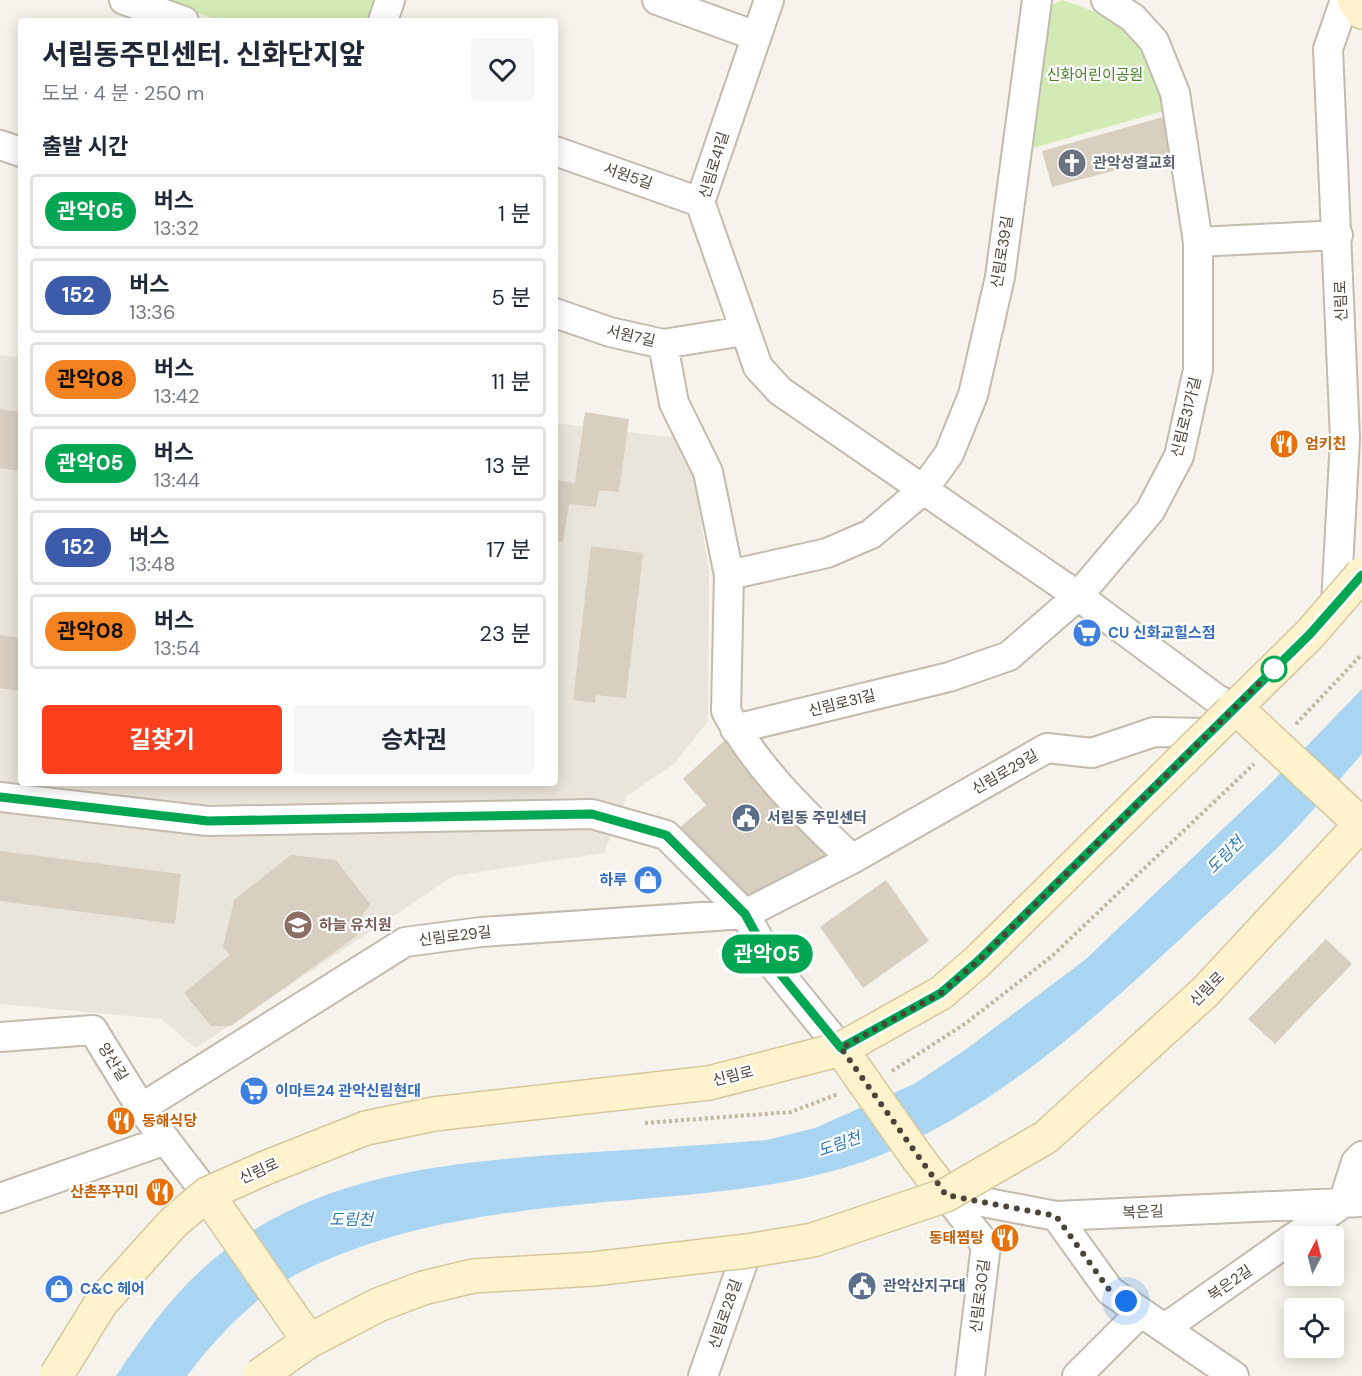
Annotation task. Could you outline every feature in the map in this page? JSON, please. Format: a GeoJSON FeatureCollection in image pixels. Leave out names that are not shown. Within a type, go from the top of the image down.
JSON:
{"type":"FeatureCollection","features":[{"type":"Feature","properties":{"kind":"main road"},"geometry":{"type":"LineString","coordinates":[[1354,0],[1362,12]]}},
{"type":"Feature","properties":{"kind":"main road","name":"신림로"},"geometry":{"type":"LineString","coordinates":[[56,1376],[101,1304],[173,1223],[207,1194],[317,1146],[366,1128],[446,1113],[709,1083],[841,1048],[941,993],[978,961],[1234,706],[1310,634],[1362,574]]}},
{"type":"Feature","properties":{"kind":"main road"},"geometry":{"type":"LineString","coordinates":[[1234,706],[1361,823]]}},
{"type":"Feature","properties":{"kind":"main road","name":"신림로"},"geometry":{"type":"LineString","coordinates":[[259,1376],[309,1341],[378,1305],[423,1288],[473,1276],[593,1269],[747,1251],[813,1240],[946,1195],[1046,1137],[1204,992],[1361,823]]}},
{"type":"Feature","properties":{"kind":"main road"},"geometry":{"type":"LineString","coordinates":[[841,1048],[946,1195]]}},
{"type":"Feature","properties":{"kind":"main road"},"geometry":{"type":"LineString","coordinates":[[207,1194],[309,1341]]}},
{"type":"Feature","properties":{"kind":"street"},"geometry":{"type":"LineString","coordinates":[[124,0],[175,18]]}},
{"type":"Feature","properties":{"kind":"street"},"geometry":{"type":"LineString","coordinates":[[384,18],[390,0]]}},
{"type":"Feature","properties":{"kind":"street"},"geometry":{"type":"LineString","coordinates":[[657,0],[756,36]]}},
{"type":"Feature","properties":{"kind":"street","name":"신림로41길"},"geometry":{"type":"LineString","coordinates":[[744,331],[700,202],[769,0]]}},
{"type":"Feature","properties":{"kind":"street","name":"신림로39길"},"geometry":{"type":"LineString","coordinates":[[923,490],[949,454],[973,395],[1000,277],[1036,0]]}},
{"type":"Feature","properties":{"kind":"street","name":"신림로31가길"},"geometry":{"type":"LineString","coordinates":[[1078,596],[1150,511],[1179,456],[1198,370],[1198,242],[1175,93],[1154,41],[1133,18],[1106,0]]}},
{"type":"Feature","properties":{"kind":"street","name":"신림로"},"geometry":{"type":"LineString","coordinates":[[1336,604],[1345,440],[1338,235],[1328,49],[1345,0]]}},
{"type":"Feature","properties":{"kind":"street"},"geometry":{"type":"LineString","coordinates":[[0,145],[18,151]]}},
{"type":"Feature","properties":{"kind":"street","name":"서원5길"},"geometry":{"type":"LineString","coordinates":[[558,152],[700,202]]}},
{"type":"Feature","properties":{"kind":"street"},"geometry":{"type":"LineString","coordinates":[[1198,242],[1338,235]]}},
{"type":"Feature","properties":{"kind":"street","name":"서원7길"},"geometry":{"type":"LineString","coordinates":[[558,314],[610,332],[663,344],[744,331]]}},
{"type":"Feature","properties":{"kind":"street"},"geometry":{"type":"LineString","coordinates":[[744,331],[758,367],[780,391],[1078,596],[1218,700],[1234,706]]}},
{"type":"Feature","properties":{"kind":"street"},"geometry":{"type":"LineString","coordinates":[[663,344],[674,403],[708,472],[729,575],[726,711],[735,729],[788,799],[852,859]]}},
{"type":"Feature","properties":{"kind":"street"},"geometry":{"type":"LineString","coordinates":[[729,575],[827,553],[871,534],[923,490]]}},
{"type":"Feature","properties":{"kind":"street","name":"신림로31길"},"geometry":{"type":"LineString","coordinates":[[735,729],[949,677],[1009,656],[1078,596]]}},
{"type":"Feature","properties":{"kind":"street","name":"신림로29길"},"geometry":{"type":"LineString","coordinates":[[141,1108],[405,942],[481,932],[745,914],[852,859],[1047,748],[1092,753],[1154,732],[1207,733]]}},
{"type":"Feature","properties":{"kind":"street"},"geometry":{"type":"LineString","coordinates":[[0,797],[208,821],[592,814],[666,835],[745,914],[773,965],[841,1048]]}},
{"type":"Feature","properties":{"kind":"street","name":"양산길"},"geometry":{"type":"LineString","coordinates":[[0,1037],[93,1030],[141,1108],[207,1194]]}},
{"type":"Feature","properties":{"kind":"street"},"geometry":{"type":"LineString","coordinates":[[0,1198],[166,1140]]}},
{"type":"Feature","properties":{"kind":"street"},"geometry":{"type":"LineString","coordinates":[[1353,1202],[1356,1162],[1362,1156]]}},
{"type":"Feature","properties":{"kind":"street","name":"복은길"},"geometry":{"type":"LineString","coordinates":[[946,1195],[1056,1216],[1353,1202]]}},
{"type":"Feature","properties":{"kind":"street","name":"신림로30길"},"geometry":{"type":"LineString","coordinates":[[946,1195],[986,1245],[970,1376]]}},
{"type":"Feature","properties":{"kind":"street","name":"복은2길"},"geometry":{"type":"LineString","coordinates":[[1313,1226],[1353,1202]]}},
{"type":"Feature","properties":{"kind":"street"},"geometry":{"type":"LineString","coordinates":[[1056,1216],[1110,1291],[1234,1376]]}},
{"type":"Feature","properties":{"kind":"street","name":"복은2길"},"geometry":{"type":"LineString","coordinates":[[1165,1328],[1284,1245]]}},
{"type":"Feature","properties":{"kind":"street","name":"신림로28길"},"geometry":{"type":"LineString","coordinates":[[703,1376],[747,1251]]}},
{"type":"Feature","properties":{"kind":"street"},"geometry":{"type":"LineString","coordinates":[[1077,1376],[1142,1312]]}},
{"type":"Feature","properties":{"kind":"path"},"geometry":{"type":"LineString","coordinates":[[1294,726],[1362,654]]}},
{"type":"Feature","properties":{"kind":"shaded area"},"geometry":{"type":"Polygon","coordinates":[[[0,355],[18,358],[18,786],[558,786],[558,423],[677,438],[694,480],[709,572],[708,721],[675,763],[627,796],[604,853],[453,876],[196,1048],[161,1019],[0,1004],[0,355]]]}},
{"type":"Feature","properties":{"kind":"green space"},"geometry":{"type":"Polygon","coordinates":[[[159,0],[376,0],[371,18],[212,18],[159,0]]]}},
{"type":"Feature","properties":{"kind":"green space","name":"신화어린이공원"},"geometry":{"type":"Polygon","coordinates":[[[1062,0],[1113,21],[1139,41],[1151,65],[1164,111],[1033,148],[1050,6],[1062,0]]]}},
{"type":"Feature","properties":{"kind":"water","name":"도림천"},"geometry":{"type":"Polygon","coordinates":[[[1362,689],[1362,754],[1293,831],[1177,942],[1078,1030],[971,1109],[932,1131],[865,1161],[780,1183],[523,1211],[431,1227],[386,1239],[342,1254],[299,1273],[267,1293],[237,1318],[187,1376],[116,1376],[174,1298],[215,1258],[255,1229],[298,1207],[342,1189],[388,1177],[484,1161],[767,1140],[815,1128],[914,1084],[965,1050],[1086,959],[1268,786],[1362,689]]]}},
{"type":"Feature","properties":{"kind":"building"},"geometry":{"type":"Polygon","coordinates":[[[1167,116],[1177,154],[1052,187],[1042,151],[1167,116]]]}},
{"type":"Feature","properties":{"kind":"building"},"geometry":{"type":"Polygon","coordinates":[[[0,409],[18,412],[18,471],[0,468],[0,409]]]}},
{"type":"Feature","properties":{"kind":"building"},"geometry":{"type":"Polygon","coordinates":[[[585,412],[629,419],[619,492],[599,490],[596,507],[569,504],[563,542],[558,541],[558,480],[575,483],[585,412]]]}},
{"type":"Feature","properties":{"kind":"building"},"geometry":{"type":"Polygon","coordinates":[[[591,546],[643,553],[626,698],[596,695],[595,703],[573,700],[591,546]]]}},
{"type":"Feature","properties":{"kind":"building"},"geometry":{"type":"Polygon","coordinates":[[[0,635],[18,638],[18,691],[0,688],[0,635]]]}},
{"type":"Feature","properties":{"kind":"building","name":"서림동 주민센터"},"geometry":{"type":"Polygon","coordinates":[[[727,738],[838,858],[746,905],[677,830],[706,805],[683,779],[727,738]]]}},
{"type":"Feature","properties":{"kind":"building"},"geometry":{"type":"Polygon","coordinates":[[[0,851],[181,874],[175,924],[0,901],[0,851]]]}},
{"type":"Feature","properties":{"kind":"building"},"geometry":{"type":"Polygon","coordinates":[[[291,855],[336,860],[370,904],[361,917],[365,922],[354,930],[358,935],[231,1026],[211,1026],[184,993],[230,955],[223,947],[234,900],[291,855]]]}},
{"type":"Feature","properties":{"kind":"building"},"geometry":{"type":"Polygon","coordinates":[[[886,880],[929,941],[863,988],[820,927],[886,880]]]}},
{"type":"Feature","properties":{"kind":"building"},"geometry":{"type":"Polygon","coordinates":[[[1326,939],[1352,964],[1275,1044],[1248,1019],[1326,939]]]}},
{"type":"Feature","properties":{"kind":"bus line","name":"관악05"},"geometry":{"type":"LineString","coordinates":[[0,797],[208,821],[592,814],[666,835],[745,914],[773,965],[841,1048],[896,1020],[941,993],[978,961],[1234,706],[1310,634],[1362,575]]}},
{"type":"Feature","properties":{"kind":"place","name":"관악성결교회"},"geometry":{"type":"Point","coordinates":[1072,163]}},
{"type":"Feature","properties":{"kind":"place","name":"엄키친"},"geometry":{"type":"Point","coordinates":[1284,444]}},
{"type":"Feature","properties":{"kind":"place","name":"CU 신화교힐스점"},"geometry":{"type":"Point","coordinates":[1087,633]}},
{"type":"Feature","properties":{"kind":"place","name":"서림동 주민센터"},"geometry":{"type":"Point","coordinates":[746,818]}},
{"type":"Feature","properties":{"kind":"place","name":"하루"},"geometry":{"type":"Point","coordinates":[648,880]}},
{"type":"Feature","properties":{"kind":"place","name":"하늘 유치원"},"geometry":{"type":"Point","coordinates":[298,925]}},
{"type":"Feature","properties":{"kind":"place","name":"이마트24 관악신림현대"},"geometry":{"type":"Point","coordinates":[254,1091]}},
{"type":"Feature","properties":{"kind":"place","name":"동해식당"},"geometry":{"type":"Point","coordinates":[121,1121]}},
{"type":"Feature","properties":{"kind":"place","name":"산촌쭈꾸미"},"geometry":{"type":"Point","coordinates":[160,1192]}},
{"type":"Feature","properties":{"kind":"place","name":"동태찜탕"},"geometry":{"type":"Point","coordinates":[1005,1238]}},
{"type":"Feature","properties":{"kind":"place","name":"관악산지구대"},"geometry":{"type":"Point","coordinates":[862,1286]}},
{"type":"Feature","properties":{"kind":"place","name":"C&C 헤어"},"geometry":{"type":"Point","coordinates":[59,1289]}},
{"type":"Feature","properties":{"kind":"route"},"geometry":{"type":"LineString","coordinates":[[1126,1301],[1110,1291],[1056,1216],[946,1195],[841,1048],[896,1020],[941,993],[978,961],[1280,663],[1274,669]]}}]}
